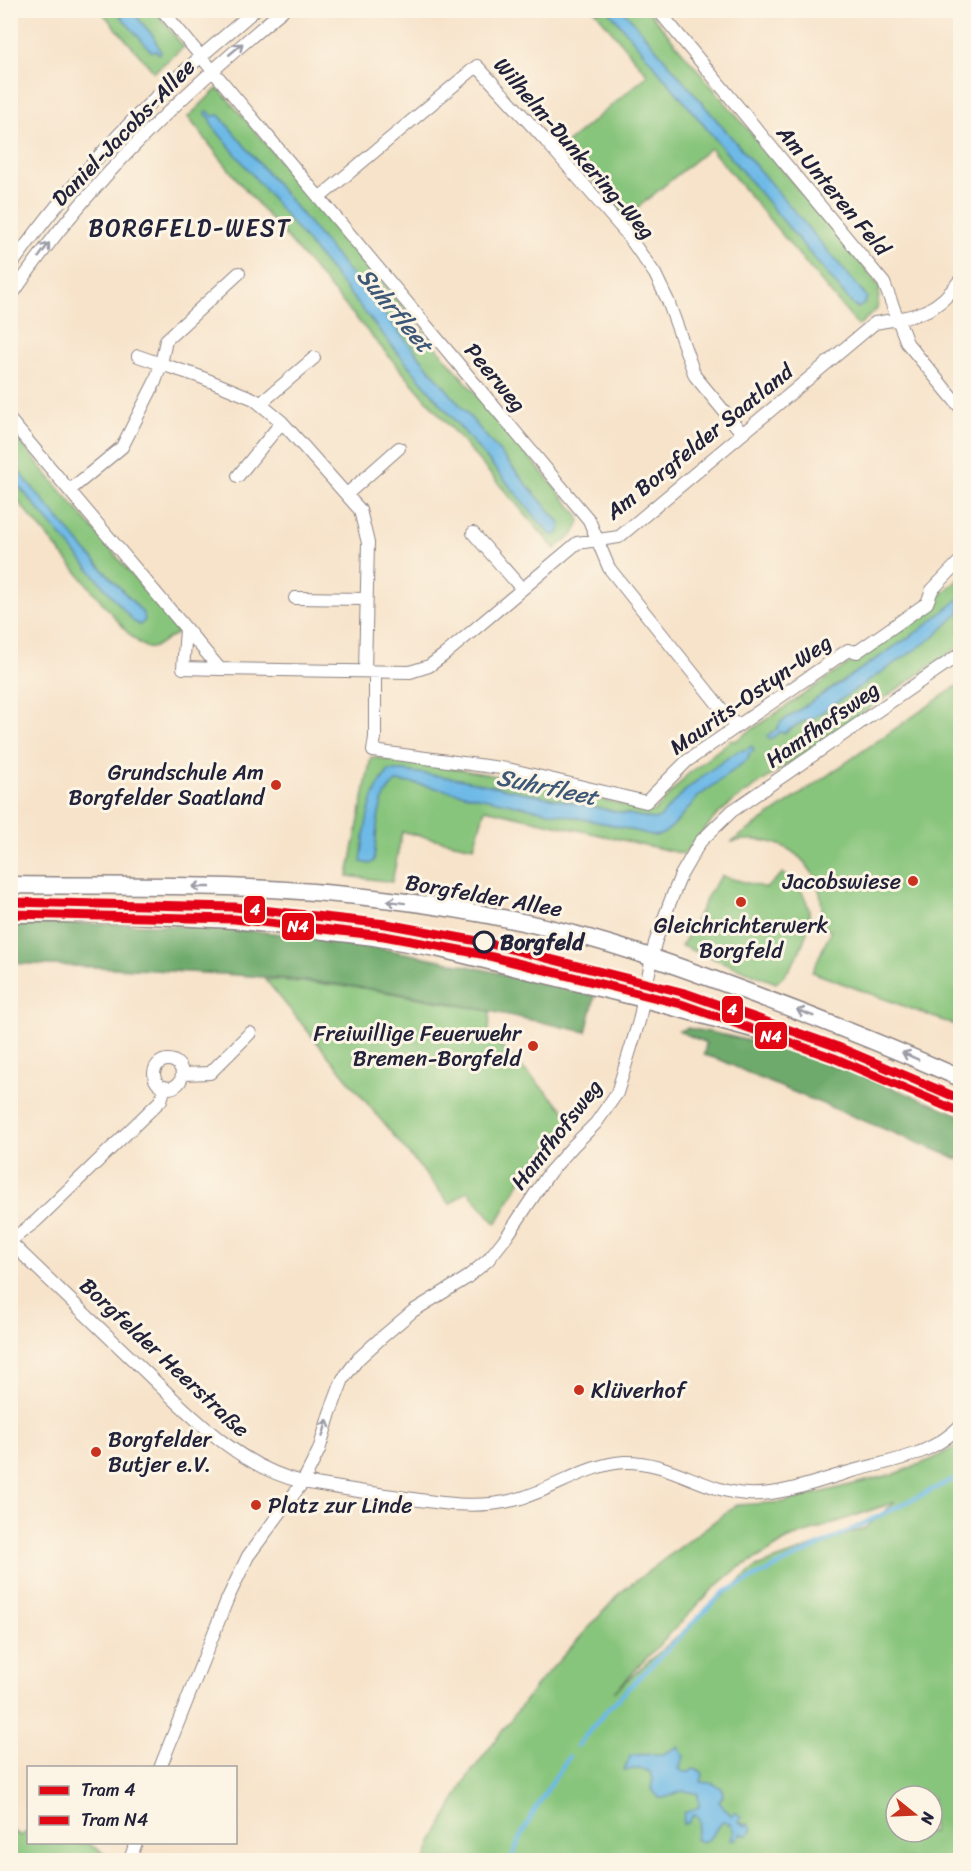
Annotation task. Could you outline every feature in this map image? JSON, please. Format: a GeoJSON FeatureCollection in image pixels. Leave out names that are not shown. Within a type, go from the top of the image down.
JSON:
{"type":"FeatureCollection","features":[{"type":"Feature","properties":{"kind":"main road","name":"Borgfelder Allee"},"geometry":{"type":"LineString","coordinates":[[10,885],[228,887],[353,897],[486,915],[550,928],[654,958],[860,1034],[960,1078]]}},
{"type":"Feature","properties":{"kind":"main road"},"geometry":{"type":"LineString","coordinates":[[10,914],[234,920],[374,937],[468,956],[644,999],[778,1036],[850,1059],[960,1107]]}},
{"type":"Feature","properties":{"kind":"street","name":"Peerweg"},"geometry":{"type":"LineString","coordinates":[[162,10],[589,520],[609,568],[732,722],[739,724]]}},
{"type":"Feature","properties":{"kind":"street","name":"Daniel-Jacobs-Allee"},"geometry":{"type":"LineString","coordinates":[[10,298],[45,248],[78,208],[255,10]]}},
{"type":"Feature","properties":{"kind":"street","name":"Daniel-Jacobs-Allee"},"geometry":{"type":"LineString","coordinates":[[10,267],[79,177],[156,97],[283,10]]}},
{"type":"Feature","properties":{"kind":"street","name":"Am Unteren Feld"},"geometry":{"type":"LineString","coordinates":[[658,10],[884,283],[908,343],[960,407]]}},
{"type":"Feature","properties":{"kind":"street","name":"Wilhelm-Dunkering-Weg"},"geometry":{"type":"LineString","coordinates":[[319,198],[477,66],[626,233],[650,266],[668,301],[695,376],[742,433]]}},
{"type":"Feature","properties":{"kind":"street"},"geometry":{"type":"LineString","coordinates":[[70,490],[122,447],[155,382],[166,340],[239,273]]}},
{"type":"Feature","properties":{"kind":"street","name":"Am Borgfelder Saatland"},"geometry":{"type":"LineString","coordinates":[[186,630],[183,668],[410,672],[429,666],[577,543],[619,537],[875,323],[928,312],[955,288],[960,280]]}},
{"type":"Feature","properties":{"kind":"street"},"geometry":{"type":"LineString","coordinates":[[138,356],[254,399],[282,422],[360,510],[368,543],[366,599],[370,672]]}},
{"type":"Feature","properties":{"kind":"street"},"geometry":{"type":"LineString","coordinates":[[260,404],[314,358]]}},
{"type":"Feature","properties":{"kind":"street"},"geometry":{"type":"LineString","coordinates":[[10,420],[220,669]]}},
{"type":"Feature","properties":{"kind":"street"},"geometry":{"type":"LineString","coordinates":[[238,476],[282,422]]}},
{"type":"Feature","properties":{"kind":"street"},"geometry":{"type":"LineString","coordinates":[[347,494],[399,448]]}},
{"type":"Feature","properties":{"kind":"street"},"geometry":{"type":"LineString","coordinates":[[473,533],[522,589]]}},
{"type":"Feature","properties":{"kind":"street","name":"Maurits-Ostyn-Weg"},"geometry":{"type":"LineString","coordinates":[[370,672],[375,737],[373,751],[508,769],[646,802],[687,761],[739,724],[848,650],[857,652],[927,603],[933,590],[960,561]]}},
{"type":"Feature","properties":{"kind":"street"},"geometry":{"type":"LineString","coordinates":[[295,598],[366,599]]}},
{"type":"Feature","properties":{"kind":"street","name":"Hamfhofsweg"},"geometry":{"type":"LineString","coordinates":[[160,1766],[227,1600],[248,1556],[303,1482],[319,1450],[343,1379],[358,1359],[413,1311],[465,1279],[488,1260],[549,1173],[596,1123],[617,1093],[636,1034],[657,937],[681,875],[700,842],[732,811],[960,654]]}},
{"type":"Feature","properties":{"kind":"street"},"geometry":{"type":"LineString","coordinates":[[182,1074],[210,1073],[249,1033]]}},
{"type":"Feature","properties":{"kind":"street"},"geometry":{"type":"LineString","coordinates":[[172,1060],[179,1065],[182,1074],[178,1083],[165,1087],[158,1083],[154,1070],[158,1063],[172,1060]]}},
{"type":"Feature","properties":{"kind":"street"},"geometry":{"type":"LineString","coordinates":[[10,1242],[36,1221],[161,1100],[165,1087]]}},
{"type":"Feature","properties":{"kind":"street","name":"Borgfelder Heerstraße"},"geometry":{"type":"LineString","coordinates":[[10,1242],[176,1401],[236,1453],[286,1479],[438,1503],[479,1505],[513,1501],[606,1465],[635,1462],[658,1466],[725,1489],[747,1494],[770,1492],[904,1458],[944,1440],[960,1426]]}},
{"type":"Feature","properties":{"kind":"street"},"geometry":{"type":"LineString","coordinates":[[130,1860],[135,1844]]}},
{"type":"Feature","properties":{"kind":"green space"},"geometry":{"type":"Polygon","coordinates":[[[101,11],[155,11],[184,47],[154,72],[101,11]]]}},
{"type":"Feature","properties":{"kind":"green space"},"geometry":{"type":"Polygon","coordinates":[[[595,11],[648,11],[870,274],[880,288],[877,309],[858,326],[710,148],[626,217],[563,146],[648,75],[595,11]]]}},
{"type":"Feature","properties":{"kind":"green space"},"geometry":{"type":"Polygon","coordinates":[[[217,89],[222,92],[577,514],[580,521],[574,534],[555,549],[239,182],[188,117],[217,89]]]}},
{"type":"Feature","properties":{"kind":"green space"},"geometry":{"type":"Polygon","coordinates":[[[10,430],[164,613],[178,633],[152,648],[136,641],[11,493],[10,430]]]}},
{"type":"Feature","properties":{"kind":"green space"},"geometry":{"type":"Polygon","coordinates":[[[960,578],[960,646],[734,801],[716,816],[684,854],[485,809],[474,847],[402,832],[392,882],[348,876],[371,757],[441,766],[524,781],[654,812],[687,775],[731,740],[735,741],[900,629],[960,578]]]}},
{"type":"Feature","properties":{"kind":"green space","name":"Jacobswiese"},"geometry":{"type":"Polygon","coordinates":[[[957,686],[960,690],[960,1027],[812,972],[831,931],[821,926],[822,906],[818,887],[811,871],[787,848],[770,842],[752,840],[731,842],[957,686]]]}},
{"type":"Feature","properties":{"kind":"green space"},"geometry":{"type":"Polygon","coordinates":[[[783,873],[796,884],[803,894],[808,905],[809,920],[800,951],[789,969],[776,983],[681,946],[715,884],[722,876],[766,888],[783,873]]]}},
{"type":"Feature","properties":{"kind":"green space"},"geometry":{"type":"Polygon","coordinates":[[[10,923],[191,927],[338,941],[510,975],[595,996],[586,1032],[443,1001],[357,987],[227,974],[11,963],[10,923]]]}},
{"type":"Feature","properties":{"kind":"green space"},"geometry":{"type":"Polygon","coordinates":[[[265,979],[358,987],[490,1011],[489,1034],[573,1119],[525,1173],[496,1224],[468,1191],[450,1204],[265,979]]]}},
{"type":"Feature","properties":{"kind":"green space"},"geometry":{"type":"Polygon","coordinates":[[[687,1028],[792,1053],[894,1088],[960,1115],[960,1160],[759,1078],[721,1060],[704,1055],[706,1043],[679,1031],[687,1028]]]}},
{"type":"Feature","properties":{"kind":"green space"},"geometry":{"type":"Polygon","coordinates":[[[960,1444],[960,1860],[426,1860],[432,1842],[467,1778],[536,1686],[621,1592],[736,1505],[784,1502],[897,1473],[933,1459],[960,1444]],[[895,1502],[788,1539],[738,1568],[711,1591],[614,1692],[756,1567],[865,1528],[895,1502]]]}},
{"type":"Feature","properties":{"kind":"green space"},"geometry":{"type":"Polygon","coordinates":[[[10,1829],[21,1836],[27,1832],[27,1844],[89,1844],[115,1860],[11,1860],[10,1829]]]}},
{"type":"Feature","properties":{"kind":"water"},"geometry":{"type":"Polygon","coordinates":[[[116,11],[132,11],[153,36],[161,52],[159,54],[151,51],[116,11]]]}},
{"type":"Feature","properties":{"kind":"water"},"geometry":{"type":"Polygon","coordinates":[[[609,11],[624,11],[867,297],[865,303],[858,308],[853,305],[609,11]]]}},
{"type":"Feature","properties":{"kind":"water"},"geometry":{"type":"Polygon","coordinates":[[[208,111],[213,116],[219,115],[560,523],[560,531],[554,536],[549,533],[398,353],[211,124],[211,119],[205,113],[208,111]]]}},
{"type":"Feature","properties":{"kind":"water"},"geometry":{"type":"Polygon","coordinates":[[[10,461],[85,550],[143,613],[145,620],[140,625],[134,622],[11,477],[10,461]]]}},
{"type":"Feature","properties":{"kind":"water"},"geometry":{"type":"Polygon","coordinates":[[[960,598],[960,612],[934,637],[813,718],[784,733],[780,732],[770,740],[767,736],[777,729],[781,722],[920,630],[960,598]]]}},
{"type":"Feature","properties":{"kind":"water"},"geometry":{"type":"Polygon","coordinates":[[[752,746],[754,750],[749,754],[748,759],[698,797],[674,825],[663,834],[655,836],[412,783],[396,782],[389,789],[381,807],[374,861],[370,864],[361,862],[372,802],[382,780],[389,771],[459,779],[652,819],[660,818],[687,789],[716,766],[738,751],[752,746]]]}},
{"type":"Feature","properties":{"kind":"water"},"geometry":{"type":"Polygon","coordinates":[[[678,1747],[684,1756],[679,1769],[684,1772],[690,1772],[693,1769],[701,1771],[703,1775],[701,1782],[722,1788],[723,1796],[719,1802],[732,1816],[735,1812],[741,1817],[738,1821],[746,1826],[748,1824],[752,1829],[748,1835],[741,1833],[736,1839],[731,1839],[734,1832],[730,1824],[723,1821],[709,1839],[702,1842],[695,1839],[700,1822],[697,1815],[694,1814],[688,1823],[683,1824],[684,1813],[699,1807],[698,1794],[684,1791],[659,1798],[651,1788],[653,1779],[649,1771],[624,1770],[631,1755],[663,1754],[678,1747]]]}},
{"type":"Feature","properties":{"kind":"waterway"},"geometry":{"type":"LineString","coordinates":[[577,1746],[606,1711],[723,1593],[960,1476]]}},
{"type":"Feature","properties":{"kind":"waterway"},"geometry":{"type":"LineString","coordinates":[[511,1860],[537,1807],[569,1757]]}},
{"type":"Feature","properties":{"kind":"tram line","name":"4"},"geometry":{"type":"LineString","coordinates":[[10,902],[235,907],[386,924],[483,942],[685,993],[838,1047],[960,1099]]}},
{"type":"Feature","properties":{"kind":"tram line","name":"N4"},"geometry":{"type":"LineString","coordinates":[[10,914],[234,919],[384,936],[481,954],[681,1004],[834,1058],[955,1110]]}},
{"type":"Feature","properties":{"kind":"place","name":"Grundschule Am Borgfelder Saatland"},"geometry":{"type":"Point","coordinates":[276,785]}},
{"type":"Feature","properties":{"kind":"place","name":"Jacobswiese"},"geometry":{"type":"Point","coordinates":[913,881]}},
{"type":"Feature","properties":{"kind":"place","name":"Gleichrichterwerk Borgfeld"},"geometry":{"type":"Point","coordinates":[741,902]}},
{"type":"Feature","properties":{"kind":"place","name":"Borgfeld"},"geometry":{"type":"Point","coordinates":[484,942]}},
{"type":"Feature","properties":{"kind":"place","name":"Freiwillige Feuerwehr Bremen-Borgfeld"},"geometry":{"type":"Point","coordinates":[533,1046]}},
{"type":"Feature","properties":{"kind":"place","name":"Klüverhof"},"geometry":{"type":"Point","coordinates":[579,1390]}},
{"type":"Feature","properties":{"kind":"place","name":"Borgfelder Butjer e.V."},"geometry":{"type":"Point","coordinates":[96,1452]}},
{"type":"Feature","properties":{"kind":"place","name":"Platz zur Linde"},"geometry":{"type":"Point","coordinates":[256,1505]}},
{"type":"Feature","properties":{"kind":"district","name":"BORGFELD-WEST"},"geometry":{"type":"Point","coordinates":[190,228]}},
{"type":"Feature","properties":{"kind":"water label","name":"Suhrfleet"},"geometry":{"type":"Point","coordinates":[395,310]}},
{"type":"Feature","properties":{"kind":"water label","name":"Suhrfleet"},"geometry":{"type":"Point","coordinates":[547,787]}}]}
